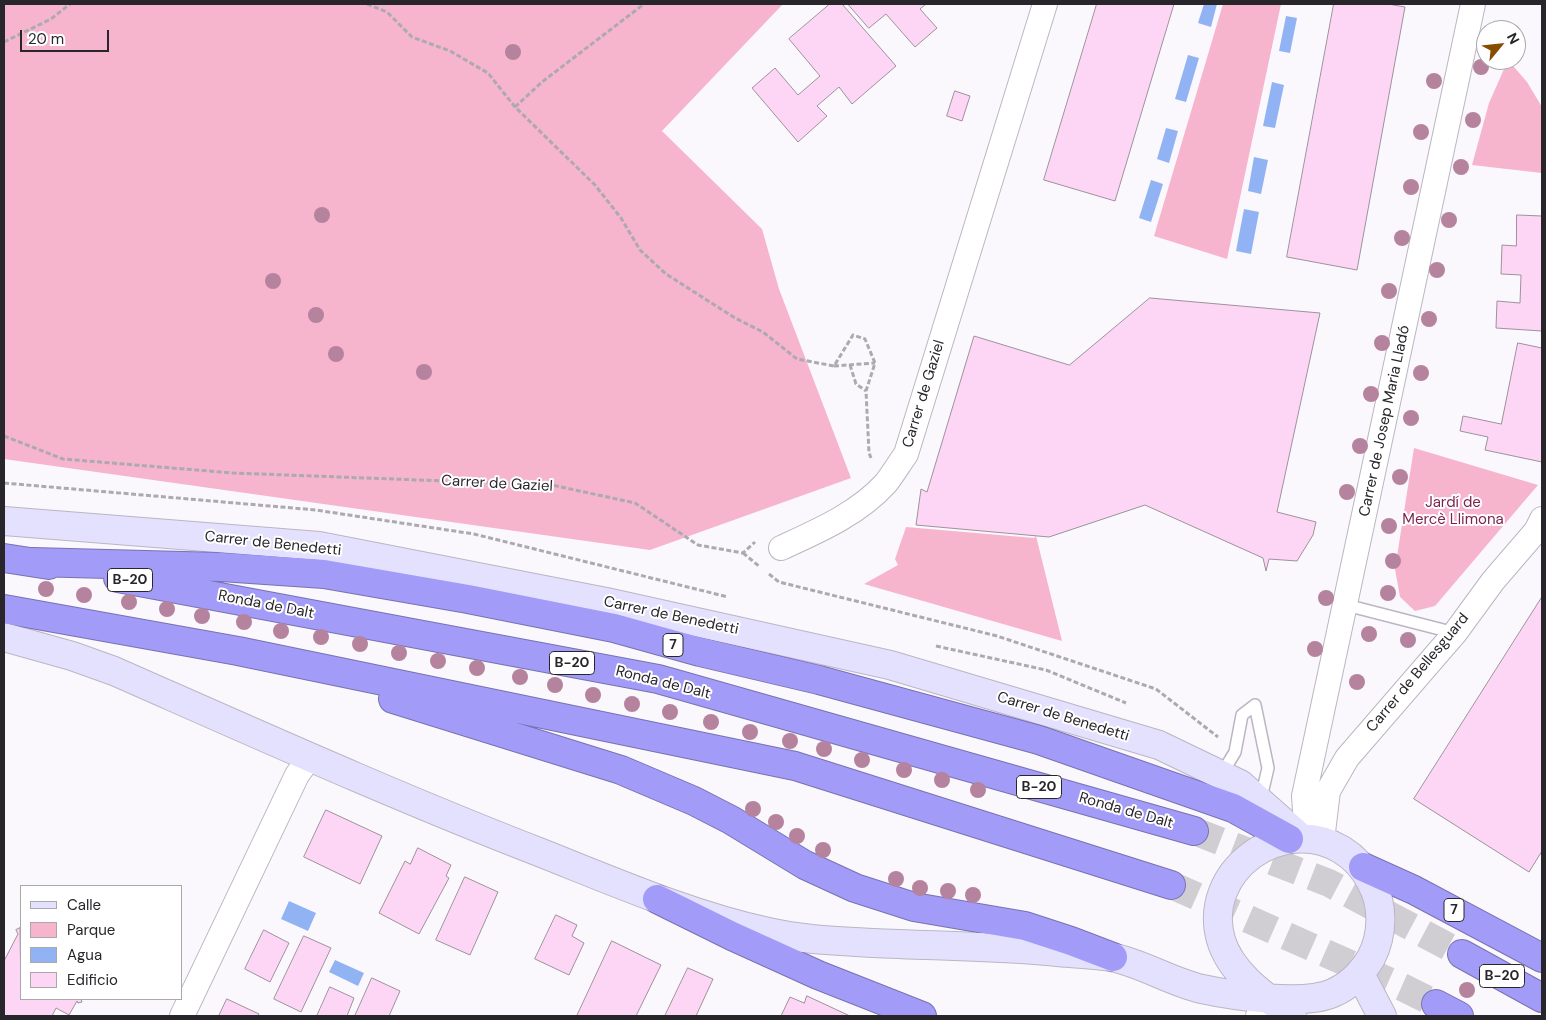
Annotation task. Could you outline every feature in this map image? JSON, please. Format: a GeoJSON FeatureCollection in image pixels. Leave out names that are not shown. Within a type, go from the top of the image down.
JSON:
{"type":"FeatureCollection","features":[{"type":"Feature","properties":{"kind":"highway","name":"Ronda de Dalt"},"geometry":{"type":"LineString","coordinates":[[4,558],[658,679],[1194,830]]}},
{"type":"Feature","properties":{"kind":"highway","name":"7"},"geometry":{"type":"LineString","coordinates":[[32,562],[221,567],[324,574],[468,599],[614,628],[700,652],[819,680],[1039,740],[1233,808],[1304,839]]}},
{"type":"Feature","properties":{"kind":"highway"},"geometry":{"type":"LineString","coordinates":[[4,609],[238,651],[795,766],[1171,885]]}},
{"type":"Feature","properties":{"kind":"highway"},"geometry":{"type":"LineString","coordinates":[[238,651],[621,770],[694,801],[731,820],[805,865],[864,892],[914,907],[1026,926],[1112,957]]}},
{"type":"Feature","properties":{"kind":"highway","name":"7"},"geometry":{"type":"LineString","coordinates":[[1363,867],[1414,890],[1542,958]]}},
{"type":"Feature","properties":{"kind":"highway"},"geometry":{"type":"LineString","coordinates":[[657,899],[818,975],[922,1016]]}},
{"type":"Feature","properties":{"kind":"highway","name":"B-20"},"geometry":{"type":"LineString","coordinates":[[1462,954],[1542,998]]}},
{"type":"Feature","properties":{"kind":"street","name":"Carrer de Gaziel"},"geometry":{"type":"LineString","coordinates":[[781,548],[828,527],[856,508],[885,483],[906,454],[1045,4]]}},
{"type":"Feature","properties":{"kind":"street","name":"Carrer de Josep Maria Lladó"},"geometry":{"type":"LineString","coordinates":[[1304,839],[1304,796],[1473,4]]}},
{"type":"Feature","properties":{"kind":"street","name":"Carrer de Bellesguard"},"geometry":{"type":"LineString","coordinates":[[1304,839],[1347,758],[1455,633],[1493,581],[1536,531],[1542,519]]}},
{"type":"Feature","properties":{"kind":"street","name":"Carrer de Benedetti"},"geometry":{"type":"LineString","coordinates":[[4,521],[318,546],[606,602],[890,665],[1159,746],[1240,784],[1304,839]]}},
{"type":"Feature","properties":{"kind":"street"},"geometry":{"type":"LineString","coordinates":[[4,638],[72,656],[114,671],[430,810],[657,899],[733,923],[789,937],[827,941],[1041,950],[1112,957],[1201,989],[1292,1016]]}},
{"type":"Feature","properties":{"kind":"street"},"geometry":{"type":"LineString","coordinates":[[182,1016],[297,775],[310,757]]}},
{"type":"Feature","properties":{"kind":"street"},"geometry":{"type":"LineString","coordinates":[[1304,839],[1344,851],[1363,867],[1375,887],[1380,910],[1380,933],[1372,955],[1360,974],[1333,993],[1318,998],[1264,1008],[1234,967],[1221,940],[1219,909],[1228,880],[1247,857],[1265,846],[1304,839]]}},
{"type":"Feature","properties":{"kind":"street"},"geometry":{"type":"LineString","coordinates":[[1360,974],[1382,1016]]}},
{"type":"Feature","properties":{"kind":"lane"},"geometry":{"type":"LineString","coordinates":[[1346,605],[1455,633]]}},
{"type":"Feature","properties":{"kind":"lane"},"geometry":{"type":"LineString","coordinates":[[1221,775],[1235,752],[1242,715],[1255,705],[1268,768],[1260,802]]}},
{"type":"Feature","properties":{"kind":"path"},"geometry":{"type":"LineString","coordinates":[[4,42],[51,19],[70,4]]}},
{"type":"Feature","properties":{"kind":"path"},"geometry":{"type":"LineString","coordinates":[[367,4],[387,12],[412,37],[450,51],[488,73],[515,107],[595,185],[621,218],[640,250],[666,274],[735,318],[763,332],[797,359],[834,366],[875,363]]}},
{"type":"Feature","properties":{"kind":"path"},"geometry":{"type":"LineString","coordinates":[[515,107],[542,82],[644,4]]}},
{"type":"Feature","properties":{"kind":"path"},"geometry":{"type":"LineString","coordinates":[[834,366],[853,335],[865,339],[875,363],[866,391],[869,453],[873,461]]}},
{"type":"Feature","properties":{"kind":"path"},"geometry":{"type":"LineString","coordinates":[[850,365],[856,384],[866,391]]}},
{"type":"Feature","properties":{"kind":"path","name":"Carrer de Gaziel"},"geometry":{"type":"LineString","coordinates":[[4,436],[63,459],[72,460],[233,473],[552,485],[635,503],[698,545],[743,553]]}},
{"type":"Feature","properties":{"kind":"path"},"geometry":{"type":"LineString","coordinates":[[781,548],[767,530],[743,553],[779,582],[997,636],[1156,689],[1221,739]]}},
{"type":"Feature","properties":{"kind":"green space"},"geometry":{"type":"Polygon","coordinates":[[[4,4],[783,4],[662,131],[762,229],[779,289],[851,478],[650,550],[4,459],[4,4]]]}},
{"type":"Feature","properties":{"kind":"green space"},"geometry":{"type":"Polygon","coordinates":[[[1223,4],[1281,4],[1227,259],[1154,236],[1223,4]]]}},
{"type":"Feature","properties":{"kind":"green space"},"geometry":{"type":"Polygon","coordinates":[[[1504,70],[1517,70],[1527,82],[1542,107],[1542,173],[1472,165],[1489,103],[1504,70]]]}},
{"type":"Feature","properties":{"kind":"green space","name":"Jardí de Mercè Llimona"},"geometry":{"type":"Polygon","coordinates":[[[1414,448],[1538,485],[1435,606],[1415,611],[1400,597],[1395,569],[1414,448]]]}},
{"type":"Feature","properties":{"kind":"green space"},"geometry":{"type":"Polygon","coordinates":[[[906,527],[1034,538],[1036,536],[1062,641],[864,584],[898,565],[895,559],[906,527]]]}},
{"type":"Feature","properties":{"kind":"water"},"geometry":{"type":"Polygon","coordinates":[[[1204,4],[1217,4],[1211,27],[1198,23],[1204,4]]]}},
{"type":"Feature","properties":{"kind":"water"},"geometry":{"type":"Polygon","coordinates":[[[1286,16],[1297,18],[1290,53],[1279,51],[1286,16]]]}},
{"type":"Feature","properties":{"kind":"water"},"geometry":{"type":"Polygon","coordinates":[[[1188,55],[1199,58],[1186,102],[1175,99],[1188,55]]]}},
{"type":"Feature","properties":{"kind":"water"},"geometry":{"type":"Polygon","coordinates":[[[1272,82],[1284,85],[1275,128],[1263,126],[1272,82]]]}},
{"type":"Feature","properties":{"kind":"water"},"geometry":{"type":"Polygon","coordinates":[[[1166,128],[1178,131],[1169,163],[1157,159],[1166,128]]]}},
{"type":"Feature","properties":{"kind":"water"},"geometry":{"type":"Polygon","coordinates":[[[1254,157],[1268,160],[1261,194],[1248,191],[1254,157]]]}},
{"type":"Feature","properties":{"kind":"water"},"geometry":{"type":"Polygon","coordinates":[[[1151,180],[1163,184],[1151,222],[1139,218],[1151,180]]]}},
{"type":"Feature","properties":{"kind":"water"},"geometry":{"type":"Polygon","coordinates":[[[1244,209],[1259,212],[1251,254],[1236,251],[1244,209]]]}},
{"type":"Feature","properties":{"kind":"water"},"geometry":{"type":"Polygon","coordinates":[[[289,901],[316,913],[308,931],[281,919],[289,901]]]}},
{"type":"Feature","properties":{"kind":"water"},"geometry":{"type":"Polygon","coordinates":[[[335,960],[364,973],[358,986],[329,972],[335,960]]]}},
{"type":"Feature","properties":{"kind":"building"},"geometry":{"type":"Polygon","coordinates":[[[830,4],[842,4],[896,66],[852,104],[839,87],[817,106],[827,116],[798,142],[752,88],[775,68],[798,95],[820,76],[789,39],[830,4]]]}},
{"type":"Feature","properties":{"kind":"building"},"geometry":{"type":"Polygon","coordinates":[[[848,4],[926,4],[920,9],[937,28],[915,47],[886,14],[869,28],[848,4]]]}},
{"type":"Feature","properties":{"kind":"building"},"geometry":{"type":"Polygon","coordinates":[[[1097,4],[1174,4],[1115,201],[1044,180],[1097,4]]]}},
{"type":"Feature","properties":{"kind":"building"},"geometry":{"type":"Polygon","coordinates":[[[1334,4],[1388,4],[1405,7],[1357,270],[1287,257],[1334,4]]]}},
{"type":"Feature","properties":{"kind":"building"},"geometry":{"type":"Polygon","coordinates":[[[955,91],[970,96],[962,121],[947,116],[955,91]]]}},
{"type":"Feature","properties":{"kind":"building"},"geometry":{"type":"Polygon","coordinates":[[[1517,215],[1542,216],[1542,331],[1496,328],[1497,301],[1520,303],[1521,275],[1501,274],[1502,245],[1516,246],[1517,215]]]}},
{"type":"Feature","properties":{"kind":"building"},"geometry":{"type":"Polygon","coordinates":[[[1150,298],[1320,313],[1277,512],[1316,522],[1313,535],[1297,561],[1269,559],[1266,571],[1263,558],[1145,505],[1049,537],[916,525],[921,489],[927,492],[974,336],[1069,365],[1150,298]]]}},
{"type":"Feature","properties":{"kind":"building"},"geometry":{"type":"Polygon","coordinates":[[[1518,343],[1542,348],[1542,462],[1485,450],[1488,437],[1460,431],[1463,416],[1501,424],[1518,343]]]}},
{"type":"Feature","properties":{"kind":"building"},"geometry":{"type":"Polygon","coordinates":[[[1542,597],[1542,851],[1529,872],[1414,799],[1542,597]]]}},
{"type":"Feature","properties":{"kind":"building"},"geometry":{"type":"Polygon","coordinates":[[[326,810],[382,836],[360,884],[304,857],[326,810]]]}},
{"type":"Feature","properties":{"kind":"building"},"geometry":{"type":"Polygon","coordinates":[[[418,848],[451,865],[446,876],[449,878],[419,934],[379,913],[405,861],[410,864],[418,848]]]}},
{"type":"Feature","properties":{"kind":"building"},"geometry":{"type":"Polygon","coordinates":[[[465,877],[498,892],[470,955],[436,940],[465,877]]]}},
{"type":"Feature","properties":{"kind":"building"},"geometry":{"type":"Polygon","coordinates":[[[556,915],[577,925],[572,936],[584,943],[569,975],[535,959],[556,915]]]}},
{"type":"Feature","properties":{"kind":"building"},"geometry":{"type":"Polygon","coordinates":[[[20,928],[20,1000],[81,1000],[82,1002],[78,1003],[77,1001],[69,1015],[56,1008],[52,1016],[4,1016],[4,961],[18,934],[16,930],[20,928]]]}},
{"type":"Feature","properties":{"kind":"building"},"geometry":{"type":"Polygon","coordinates":[[[264,930],[289,943],[270,982],[245,969],[264,930]]]}},
{"type":"Feature","properties":{"kind":"building"},"geometry":{"type":"Polygon","coordinates":[[[304,936],[331,948],[301,1012],[274,999],[304,936]]]}},
{"type":"Feature","properties":{"kind":"building"},"geometry":{"type":"Polygon","coordinates":[[[612,941],[661,965],[636,1016],[577,1016],[612,941]]]}},
{"type":"Feature","properties":{"kind":"building"},"geometry":{"type":"Polygon","coordinates":[[[688,968],[713,979],[696,1016],[665,1016],[688,968]]]}},
{"type":"Feature","properties":{"kind":"building"},"geometry":{"type":"Polygon","coordinates":[[[372,978],[400,991],[389,1016],[355,1016],[372,978]]]}},
{"type":"Feature","properties":{"kind":"building"},"geometry":{"type":"Polygon","coordinates":[[[330,987],[354,998],[347,1016],[317,1016],[330,987]]]}},
{"type":"Feature","properties":{"kind":"building"},"geometry":{"type":"Polygon","coordinates":[[[807,996],[850,1016],[781,1016],[790,997],[804,1003],[807,996]]]}},
{"type":"Feature","properties":{"kind":"building"},"geometry":{"type":"Polygon","coordinates":[[[227,999],[259,1014],[258,1016],[219,1016],[227,999]]]}},
{"type":"Feature","properties":{"kind":"tunnel"},"geometry":{"type":"LineString","coordinates":[[1194,831],[1329,883],[1462,954]]}},
{"type":"Feature","properties":{"kind":"tunnel"},"geometry":{"type":"LineString","coordinates":[[1171,885],[1402,987],[1436,1004]]}}]}
